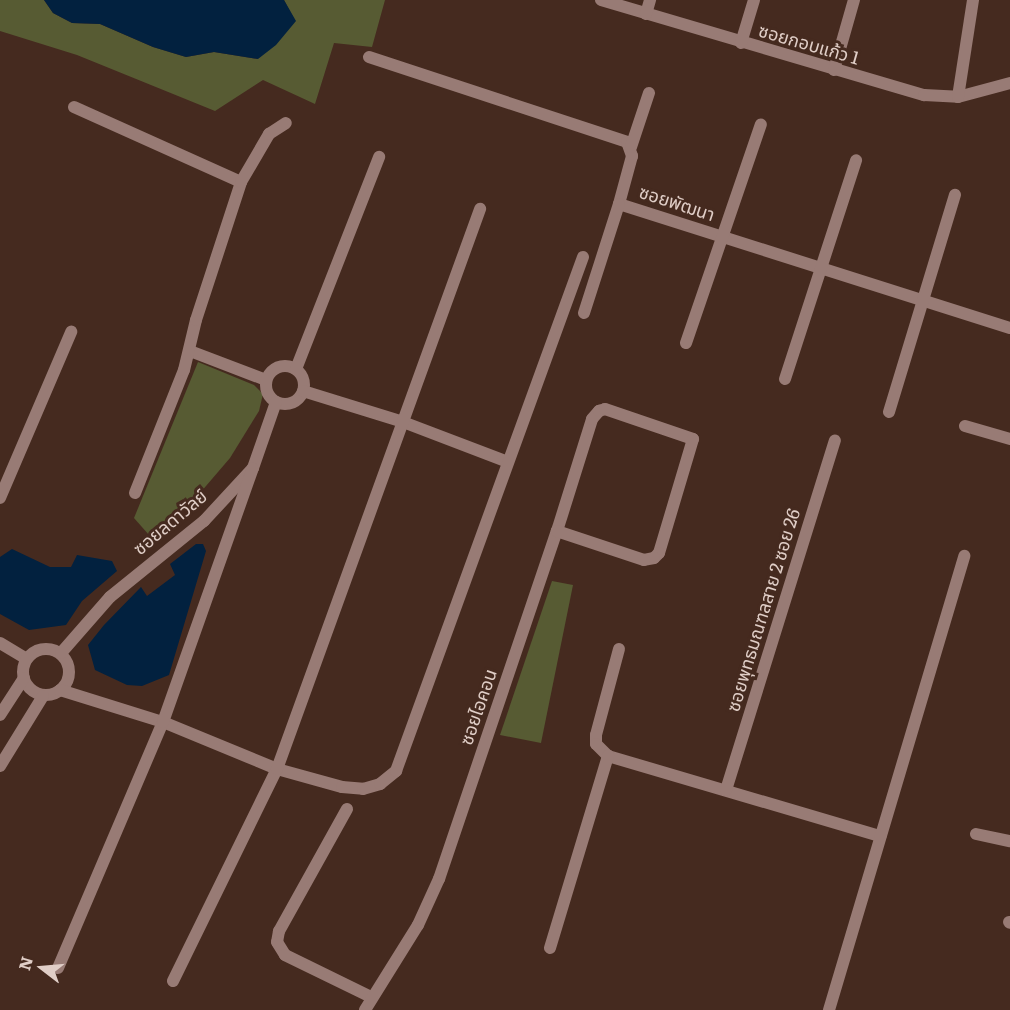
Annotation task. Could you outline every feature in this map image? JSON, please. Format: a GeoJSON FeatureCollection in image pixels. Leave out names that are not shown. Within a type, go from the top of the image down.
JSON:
{"type":"FeatureCollection","features":[{"type":"Feature","properties":{"kind":"street","name":"ซอยกอบแก้ว 1"},"geometry":{"type":"LineString","coordinates":[[601,0],[924,95],[958,97],[1010,83]]}},
{"type":"Feature","properties":{"kind":"street"},"geometry":{"type":"LineString","coordinates":[[646,14],[650,0]]}},
{"type":"Feature","properties":{"kind":"street"},"geometry":{"type":"LineString","coordinates":[[741,43],[754,0]]}},
{"type":"Feature","properties":{"kind":"street"},"geometry":{"type":"LineString","coordinates":[[834,70],[854,0]]}},
{"type":"Feature","properties":{"kind":"street"},"geometry":{"type":"LineString","coordinates":[[958,97],[973,0]]}},
{"type":"Feature","properties":{"kind":"street"},"geometry":{"type":"LineString","coordinates":[[369,57],[627,142],[631,147]]}},
{"type":"Feature","properties":{"kind":"street","name":"ซอยพัฒนา"},"geometry":{"type":"LineString","coordinates":[[649,93],[631,147],[632,156],[619,204],[1010,328]]}},
{"type":"Feature","properties":{"kind":"street"},"geometry":{"type":"LineString","coordinates":[[74,107],[241,182]]}},
{"type":"Feature","properties":{"kind":"street"},"geometry":{"type":"LineString","coordinates":[[135,493],[190,351],[196,320],[241,182],[269,134],[286,123]]}},
{"type":"Feature","properties":{"kind":"street"},"geometry":{"type":"LineString","coordinates":[[686,343],[761,124]]}},
{"type":"Feature","properties":{"kind":"street"},"geometry":{"type":"LineString","coordinates":[[296,369],[379,157]]}},
{"type":"Feature","properties":{"kind":"street"},"geometry":{"type":"LineString","coordinates":[[785,380],[856,160]]}},
{"type":"Feature","properties":{"kind":"street"},"geometry":{"type":"LineString","coordinates":[[889,412],[925,301],[955,195]]}},
{"type":"Feature","properties":{"kind":"street"},"geometry":{"type":"LineString","coordinates":[[584,313],[619,204]]}},
{"type":"Feature","properties":{"kind":"street"},"geometry":{"type":"LineString","coordinates":[[173,981],[277,769],[480,209]]}},
{"type":"Feature","properties":{"kind":"street"},"geometry":{"type":"LineString","coordinates":[[60,690],[163,722],[277,769],[342,787],[363,789],[380,784],[396,771],[583,257]]}},
{"type":"Feature","properties":{"kind":"street"},"geometry":{"type":"LineString","coordinates":[[0,498],[71,332]]}},
{"type":"Feature","properties":{"kind":"street"},"geometry":{"type":"LineString","coordinates":[[190,351],[266,380]]}},
{"type":"Feature","properties":{"kind":"street"},"geometry":{"type":"LineString","coordinates":[[290,367],[296,369],[304,381],[303,391],[296,401],[289,404],[276,402],[269,396],[266,380],[276,368],[290,367]]}},
{"type":"Feature","properties":{"kind":"street"},"geometry":{"type":"LineString","coordinates":[[303,391],[403,422],[508,462]]}},
{"type":"Feature","properties":{"kind":"street","name":"ซอยลดาวัลย์"},"geometry":{"type":"LineString","coordinates":[[60,653],[110,597],[204,521],[253,468],[276,402]]}},
{"type":"Feature","properties":{"kind":"street","name":"ซอยไอคอน"},"geometry":{"type":"LineString","coordinates":[[368,1004],[418,925],[439,879],[557,531],[592,419],[599,411],[605,409],[693,439],[659,553],[654,558],[644,560],[557,531]]}},
{"type":"Feature","properties":{"kind":"street"},"geometry":{"type":"LineString","coordinates":[[965,426],[1010,438]]}},
{"type":"Feature","properties":{"kind":"street","name":"ซอยพุทธมณฑลสาย 2 ซอย 26"},"geometry":{"type":"LineString","coordinates":[[726,790],[835,441]]}},
{"type":"Feature","properties":{"kind":"street"},"geometry":{"type":"LineString","coordinates":[[58,969],[163,722],[253,468]]}},
{"type":"Feature","properties":{"kind":"street"},"geometry":{"type":"LineString","coordinates":[[829,1010],[964,556]]}},
{"type":"Feature","properties":{"kind":"street"},"geometry":{"type":"LineString","coordinates":[[0,643],[27,659]]}},
{"type":"Feature","properties":{"kind":"street"},"geometry":{"type":"LineString","coordinates":[[0,715],[24,678],[27,659],[42,649],[60,653],[70,668],[70,677],[60,690],[52,695],[43,696],[28,686],[24,678]]}},
{"type":"Feature","properties":{"kind":"street"},"geometry":{"type":"LineString","coordinates":[[620,649],[596,735],[596,744],[608,756],[880,836]]}},
{"type":"Feature","properties":{"kind":"street"},"geometry":{"type":"LineString","coordinates":[[0,766],[43,696]]}},
{"type":"Feature","properties":{"kind":"street"},"geometry":{"type":"LineString","coordinates":[[550,948],[608,756]]}},
{"type":"Feature","properties":{"kind":"street"},"geometry":{"type":"LineString","coordinates":[[347,809],[279,931],[277,942],[285,956],[368,1004]]}},
{"type":"Feature","properties":{"kind":"street"},"geometry":{"type":"LineString","coordinates":[[976,834],[1010,841]]}},
{"type":"Feature","properties":{"kind":"street"},"geometry":{"type":"LineString","coordinates":[[355,1010],[368,1004]]}},
{"type":"Feature","properties":{"kind":"green space"},"geometry":{"type":"Polygon","coordinates":[[[0,0],[44,0],[53,13],[72,23],[100,24],[153,47],[186,57],[214,52],[257,59],[295,21],[284,0],[385,0],[372,47],[334,43],[315,104],[263,80],[215,111],[77,55],[0,31],[0,0]]]}},
{"type":"Feature","properties":{"kind":"green space"},"geometry":{"type":"Polygon","coordinates":[[[198,362],[254,385],[263,394],[259,411],[230,458],[200,493],[149,535],[134,518],[198,362]]]}},
{"type":"Feature","properties":{"kind":"green space"},"geometry":{"type":"Polygon","coordinates":[[[552,581],[573,585],[541,743],[500,735],[552,581]]]}},
{"type":"Feature","properties":{"kind":"water"},"geometry":{"type":"Polygon","coordinates":[[[44,0],[284,0],[296,21],[276,45],[258,59],[214,52],[186,57],[153,47],[100,24],[72,23],[53,13],[44,0]]]}},
{"type":"Feature","properties":{"kind":"water"},"geometry":{"type":"Polygon","coordinates":[[[196,544],[203,544],[206,551],[169,675],[142,686],[127,685],[95,670],[88,645],[104,625],[141,587],[147,596],[175,575],[170,564],[196,544]]]}},
{"type":"Feature","properties":{"kind":"water"},"geometry":{"type":"Polygon","coordinates":[[[12,549],[50,567],[71,567],[77,555],[112,561],[117,571],[82,601],[66,625],[29,630],[0,614],[0,557],[12,549]]]}}]}
